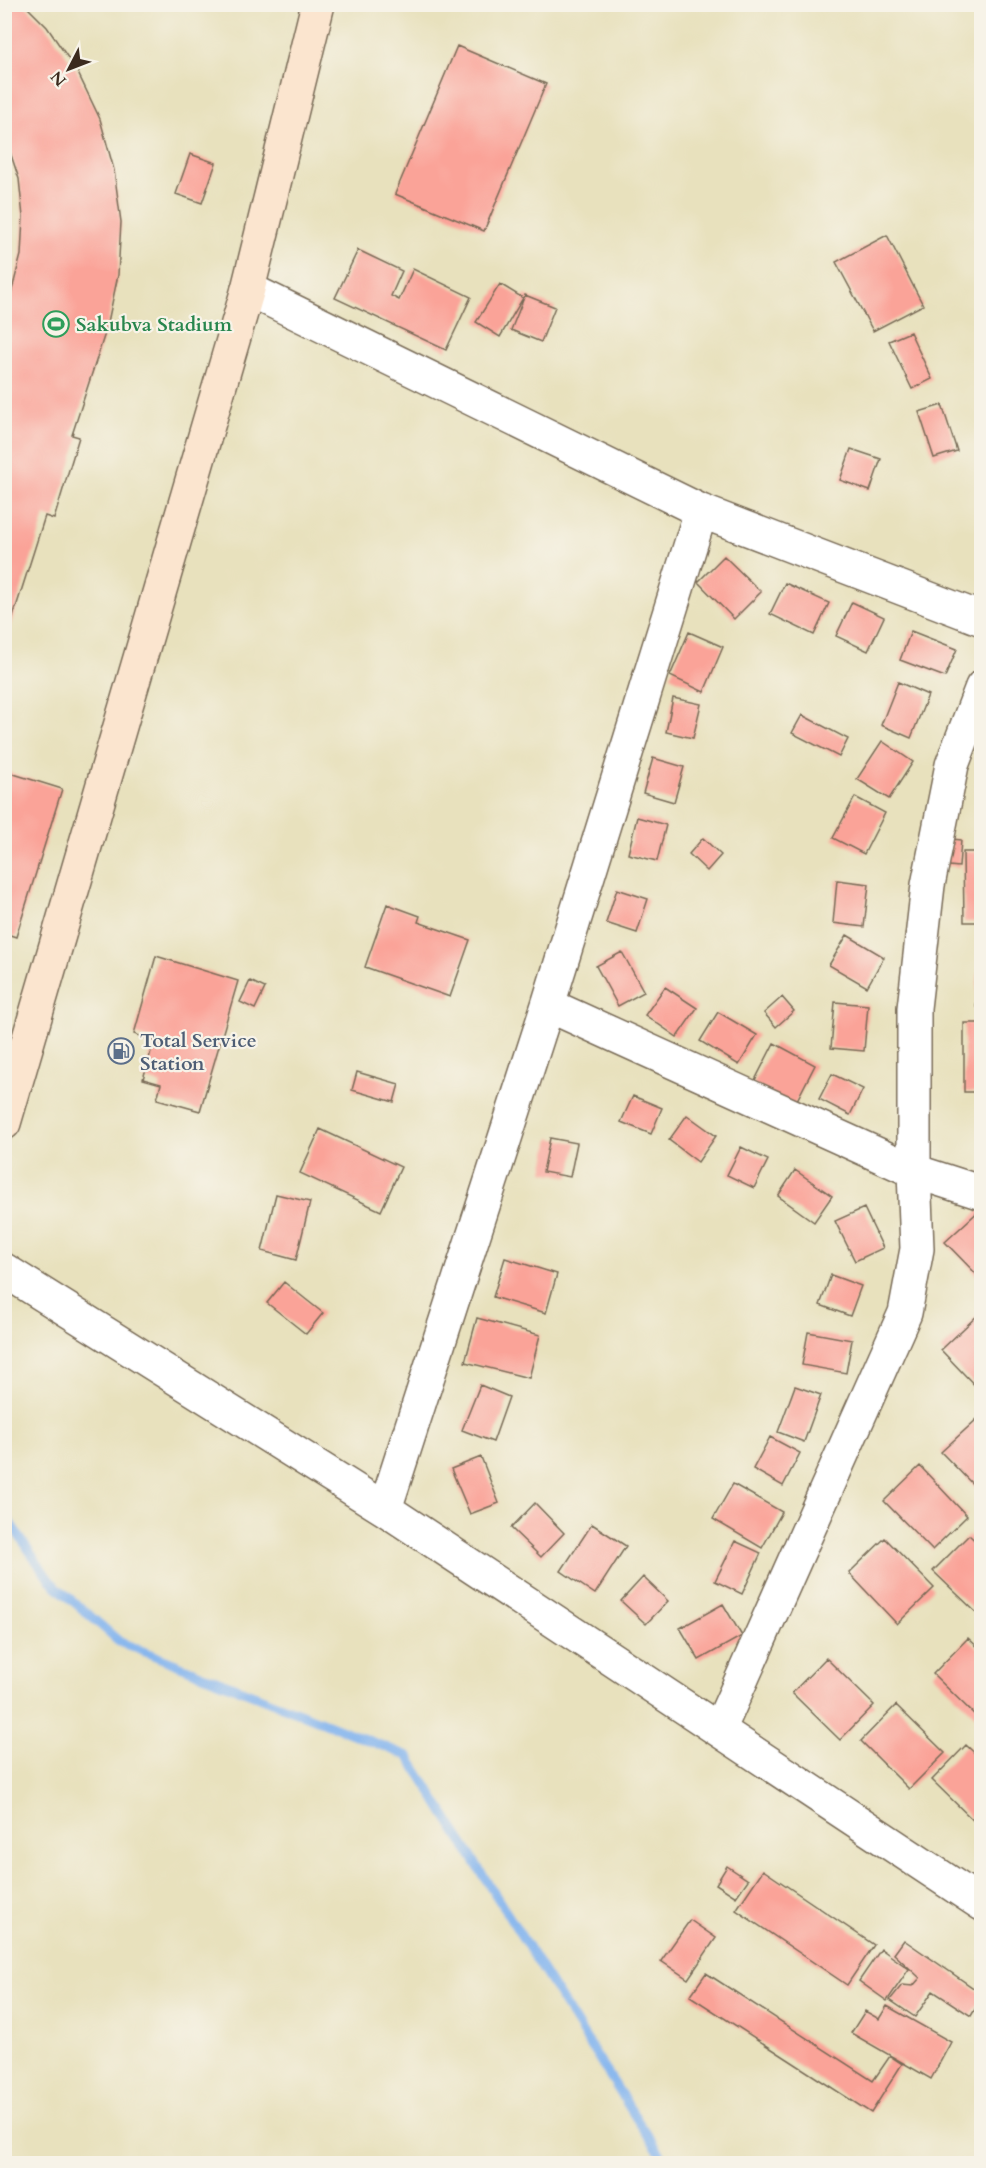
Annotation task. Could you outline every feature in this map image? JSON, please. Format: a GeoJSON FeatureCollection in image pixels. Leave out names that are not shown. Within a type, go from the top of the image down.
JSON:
{"type":"FeatureCollection","features":[{"type":"Feature","properties":{"kind":"street"},"geometry":{"type":"LineString","coordinates":[[4,1123],[248,289],[318,4]]}},
{"type":"Feature","properties":{"kind":"street"},"geometry":{"type":"LineString","coordinates":[[248,289],[701,511],[981,619]]}},
{"type":"Feature","properties":{"kind":"street"},"geometry":{"type":"LineString","coordinates":[[385,1509],[548,1005],[701,511]]}},
{"type":"Feature","properties":{"kind":"street"},"geometry":{"type":"LineString","coordinates":[[719,1730],[905,1313],[917,1249],[914,1171],[914,1008],[928,885],[952,765],[981,687]]}},
{"type":"Feature","properties":{"kind":"street"},"geometry":{"type":"LineString","coordinates":[[548,1005],[914,1171],[981,1193]]}},
{"type":"Feature","properties":{"kind":"street"},"geometry":{"type":"LineString","coordinates":[[4,1270],[385,1509],[981,1904]]}},
{"type":"Feature","properties":{"kind":"building","name":"Sakubva Stadium"},"geometry":{"type":"Polygon","coordinates":[[[4,4],[24,4],[47,27],[77,71],[100,119],[114,170],[121,222],[118,275],[107,327],[72,435],[79,437],[54,519],[45,516],[5,642],[4,321],[21,255],[23,217],[19,179],[4,134],[4,4]]]}},
{"type":"Feature","properties":{"kind":"building"},"geometry":{"type":"Polygon","coordinates":[[[457,46],[546,84],[484,231],[395,194],[457,46]]]}},
{"type":"Feature","properties":{"kind":"building"},"geometry":{"type":"Polygon","coordinates":[[[190,154],[216,163],[202,203],[176,194],[190,154]]]}},
{"type":"Feature","properties":{"kind":"building"},"geometry":{"type":"Polygon","coordinates":[[[887,235],[923,305],[873,331],[836,262],[887,235]]]}},
{"type":"Feature","properties":{"kind":"building"},"geometry":{"type":"Polygon","coordinates":[[[358,250],[402,271],[391,296],[399,300],[413,269],[471,297],[446,350],[335,298],[358,250]]]}},
{"type":"Feature","properties":{"kind":"building"},"geometry":{"type":"Polygon","coordinates":[[[500,284],[523,298],[500,337],[476,322],[500,284]]]}},
{"type":"Feature","properties":{"kind":"building"},"geometry":{"type":"Polygon","coordinates":[[[525,295],[555,307],[541,342],[511,330],[525,295]]]}},
{"type":"Feature","properties":{"kind":"building"},"geometry":{"type":"Polygon","coordinates":[[[910,332],[932,379],[912,389],[889,341],[910,332]]]}},
{"type":"Feature","properties":{"kind":"building"},"geometry":{"type":"Polygon","coordinates":[[[942,405],[957,451],[934,458],[919,412],[942,405]]]}},
{"type":"Feature","properties":{"kind":"building"},"geometry":{"type":"Polygon","coordinates":[[[851,449],[881,459],[870,491],[840,480],[851,449]]]}},
{"type":"Feature","properties":{"kind":"building"},"geometry":{"type":"Polygon","coordinates":[[[724,556],[761,592],[734,619],[698,582],[724,556]]]}},
{"type":"Feature","properties":{"kind":"building"},"geometry":{"type":"Polygon","coordinates":[[[785,583],[829,603],[814,635],[770,614],[785,583]]]}},
{"type":"Feature","properties":{"kind":"building"},"geometry":{"type":"Polygon","coordinates":[[[852,602],[884,617],[868,651],[836,636],[852,602]]]}},
{"type":"Feature","properties":{"kind":"building"},"geometry":{"type":"Polygon","coordinates":[[[911,631],[957,649],[945,677],[900,660],[911,631]]]}},
{"type":"Feature","properties":{"kind":"building"},"geometry":{"type":"Polygon","coordinates":[[[689,632],[723,647],[704,692],[670,676],[689,632]]]}},
{"type":"Feature","properties":{"kind":"building"},"geometry":{"type":"Polygon","coordinates":[[[898,682],[928,695],[911,738],[881,725],[898,682]]]}},
{"type":"Feature","properties":{"kind":"building"},"geometry":{"type":"Polygon","coordinates":[[[673,698],[701,704],[693,738],[666,732],[673,698]]]}},
{"type":"Feature","properties":{"kind":"building"},"geometry":{"type":"Polygon","coordinates":[[[802,715],[848,739],[839,757],[792,733],[802,715]]]}},
{"type":"Feature","properties":{"kind":"building"},"geometry":{"type":"Polygon","coordinates":[[[882,741],[913,762],[889,799],[857,779],[882,741]]]}},
{"type":"Feature","properties":{"kind":"building"},"geometry":{"type":"Polygon","coordinates":[[[653,758],[684,767],[674,802],[643,793],[653,758]]]}},
{"type":"Feature","properties":{"kind":"building"},"geometry":{"type":"Polygon","coordinates":[[[4,771],[62,789],[16,937],[4,933],[4,771]]]}},
{"type":"Feature","properties":{"kind":"building"},"geometry":{"type":"Polygon","coordinates":[[[855,797],[885,813],[864,854],[833,838],[855,797]]]}},
{"type":"Feature","properties":{"kind":"building"},"geometry":{"type":"Polygon","coordinates":[[[637,817],[666,825],[657,861],[628,854],[637,817]]]}},
{"type":"Feature","properties":{"kind":"building"},"geometry":{"type":"Polygon","coordinates":[[[703,838],[721,855],[707,871],[689,854],[703,838]]]}},
{"type":"Feature","properties":{"kind":"building"},"geometry":{"type":"Polygon","coordinates":[[[941,838],[961,840],[959,867],[939,865],[941,838]]]}},
{"type":"Feature","properties":{"kind":"building"},"geometry":{"type":"Polygon","coordinates":[[[963,852],[982,852],[982,922],[964,922],[963,852]]]}},
{"type":"Feature","properties":{"kind":"building"},"geometry":{"type":"Polygon","coordinates":[[[837,880],[869,884],[864,927],[833,923],[837,880]]]}},
{"type":"Feature","properties":{"kind":"building"},"geometry":{"type":"Polygon","coordinates":[[[617,889],[648,899],[637,933],[606,923],[617,889]]]}},
{"type":"Feature","properties":{"kind":"building"},"geometry":{"type":"Polygon","coordinates":[[[387,904],[420,916],[418,922],[470,940],[450,997],[365,967],[387,904]]]}},
{"type":"Feature","properties":{"kind":"building"},"geometry":{"type":"Polygon","coordinates":[[[847,935],[884,957],[867,987],[829,965],[847,935]]]}},
{"type":"Feature","properties":{"kind":"building"},"geometry":{"type":"Polygon","coordinates":[[[980,945],[982,946],[982,1007],[976,1007],[980,945]]]}},
{"type":"Feature","properties":{"kind":"building"},"geometry":{"type":"Polygon","coordinates":[[[622,952],[644,992],[618,1006],[596,966],[622,952]]]}},
{"type":"Feature","properties":{"kind":"building"},"geometry":{"type":"Polygon","coordinates":[[[156,956],[238,981],[200,1111],[157,1099],[161,1084],[143,1079],[154,1041],[134,1034],[156,956]]]}},
{"type":"Feature","properties":{"kind":"building"},"geometry":{"type":"Polygon","coordinates":[[[250,981],[265,988],[255,1009],[240,1002],[250,981]]]}},
{"type":"Feature","properties":{"kind":"building"},"geometry":{"type":"Polygon","coordinates":[[[665,987],[697,1008],[677,1037],[645,1015],[665,987]]]}},
{"type":"Feature","properties":{"kind":"building"},"geometry":{"type":"Polygon","coordinates":[[[782,997],[794,1011],[776,1027],[764,1013],[782,997]]]}},
{"type":"Feature","properties":{"kind":"building"},"geometry":{"type":"Polygon","coordinates":[[[835,1002],[868,1005],[864,1051],[831,1048],[835,1002]]]}},
{"type":"Feature","properties":{"kind":"building"},"geometry":{"type":"Polygon","coordinates":[[[718,1012],[757,1035],[739,1065],[700,1041],[718,1012]]]}},
{"type":"Feature","properties":{"kind":"building"},"geometry":{"type":"Polygon","coordinates":[[[964,1023],[982,1023],[982,1092],[964,1092],[964,1023]]]}},
{"type":"Feature","properties":{"kind":"building"},"geometry":{"type":"Polygon","coordinates":[[[774,1043],[815,1065],[794,1106],[753,1084],[774,1043]]]}},
{"type":"Feature","properties":{"kind":"building"},"geometry":{"type":"Polygon","coordinates":[[[357,1072],[399,1084],[394,1102],[352,1090],[357,1072]]]}},
{"type":"Feature","properties":{"kind":"building"},"geometry":{"type":"Polygon","coordinates":[[[832,1074],[863,1089],[850,1115],[819,1099],[832,1074]]]}},
{"type":"Feature","properties":{"kind":"building"},"geometry":{"type":"Polygon","coordinates":[[[633,1096],[662,1108],[651,1134],[621,1122],[633,1096]]]}},
{"type":"Feature","properties":{"kind":"building"},"geometry":{"type":"Polygon","coordinates":[[[687,1115],[716,1136],[698,1162],[669,1140],[687,1115]]]}},
{"type":"Feature","properties":{"kind":"building"},"geometry":{"type":"Polygon","coordinates":[[[320,1129],[401,1167],[381,1211],[300,1173],[320,1129]]]}},
{"type":"Feature","properties":{"kind":"building"},"geometry":{"type":"Polygon","coordinates":[[[550,1138],[577,1143],[570,1177],[543,1172],[550,1138]]]}},
{"type":"Feature","properties":{"kind":"building"},"geometry":{"type":"Polygon","coordinates":[[[741,1147],[768,1160],[754,1188],[727,1175],[741,1147]]]}},
{"type":"Feature","properties":{"kind":"building"},"geometry":{"type":"Polygon","coordinates":[[[795,1170],[832,1196],[814,1222],[778,1196],[795,1170]]]}},
{"type":"Feature","properties":{"kind":"building"},"geometry":{"type":"Polygon","coordinates":[[[276,1194],[310,1202],[296,1260],[262,1251],[276,1194]]]}},
{"type":"Feature","properties":{"kind":"building"},"geometry":{"type":"Polygon","coordinates":[[[864,1208],[883,1248],[855,1261],[835,1221],[864,1208]]]}},
{"type":"Feature","properties":{"kind":"building"},"geometry":{"type":"Polygon","coordinates":[[[982,1208],[982,1280],[945,1242],[982,1208]]]}},
{"type":"Feature","properties":{"kind":"building"},"geometry":{"type":"Polygon","coordinates":[[[505,1258],[557,1274],[546,1313],[493,1297],[505,1258]]]}},
{"type":"Feature","properties":{"kind":"building"},"geometry":{"type":"Polygon","coordinates":[[[831,1275],[861,1286],[850,1316],[820,1305],[831,1275]]]}},
{"type":"Feature","properties":{"kind":"building"},"geometry":{"type":"Polygon","coordinates":[[[284,1282],[323,1313],[306,1334],[267,1303],[284,1282]]]}},
{"type":"Feature","properties":{"kind":"building"},"geometry":{"type":"Polygon","coordinates":[[[980,1313],[982,1315],[982,1393],[941,1350],[980,1313]]]}},
{"type":"Feature","properties":{"kind":"building"},"geometry":{"type":"Polygon","coordinates":[[[477,1318],[540,1335],[529,1378],[465,1362],[477,1318]]]}},
{"type":"Feature","properties":{"kind":"building"},"geometry":{"type":"Polygon","coordinates":[[[808,1332],[852,1340],[846,1373],[802,1365],[808,1332]]]}},
{"type":"Feature","properties":{"kind":"building"},"geometry":{"type":"Polygon","coordinates":[[[480,1385],[509,1397],[493,1442],[462,1430],[480,1385]]]}},
{"type":"Feature","properties":{"kind":"building"},"geometry":{"type":"Polygon","coordinates":[[[795,1386],[821,1395],[804,1442],[778,1432],[795,1386]]]}},
{"type":"Feature","properties":{"kind":"building"},"geometry":{"type":"Polygon","coordinates":[[[977,1419],[982,1423],[982,1494],[941,1452],[977,1419]]]}},
{"type":"Feature","properties":{"kind":"building"},"geometry":{"type":"Polygon","coordinates":[[[770,1437],[800,1453],[783,1486],[753,1469],[770,1437]]]}},
{"type":"Feature","properties":{"kind":"building"},"geometry":{"type":"Polygon","coordinates":[[[481,1457],[499,1503],[470,1514],[451,1469],[481,1457]]]}},
{"type":"Feature","properties":{"kind":"building"},"geometry":{"type":"Polygon","coordinates":[[[920,1466],[967,1516],[932,1550],[884,1501],[920,1466]]]}},
{"type":"Feature","properties":{"kind":"building"},"geometry":{"type":"Polygon","coordinates":[[[733,1484],[782,1512],[762,1548],[713,1519],[733,1484]]]}},
{"type":"Feature","properties":{"kind":"building"},"geometry":{"type":"Polygon","coordinates":[[[535,1503],[564,1533],[541,1557],[511,1528],[535,1503]]]}},
{"type":"Feature","properties":{"kind":"building"},"geometry":{"type":"Polygon","coordinates":[[[592,1524],[626,1546],[595,1594],[561,1571],[592,1524]]]}},
{"type":"Feature","properties":{"kind":"building"},"geometry":{"type":"Polygon","coordinates":[[[969,1535],[982,1547],[982,1618],[933,1571],[969,1535]]]}},
{"type":"Feature","properties":{"kind":"building"},"geometry":{"type":"Polygon","coordinates":[[[885,1538],[934,1588],[897,1624],[849,1573],[885,1538]]]}},
{"type":"Feature","properties":{"kind":"building"},"geometry":{"type":"Polygon","coordinates":[[[735,1541],[761,1553],[742,1594],[715,1581],[735,1541]]]}},
{"type":"Feature","properties":{"kind":"building"},"geometry":{"type":"Polygon","coordinates":[[[643,1577],[668,1601],[646,1624],[621,1601],[643,1577]]]}},
{"type":"Feature","properties":{"kind":"building"},"geometry":{"type":"Polygon","coordinates":[[[723,1604],[742,1636],[699,1660],[680,1628],[723,1604]]]}},
{"type":"Feature","properties":{"kind":"building"},"geometry":{"type":"Polygon","coordinates":[[[968,1638],[982,1651],[982,1722],[933,1674],[968,1638]]]}},
{"type":"Feature","properties":{"kind":"building"},"geometry":{"type":"Polygon","coordinates":[[[826,1658],[874,1705],[840,1740],[792,1693],[826,1658]]]}},
{"type":"Feature","properties":{"kind":"building"},"geometry":{"type":"Polygon","coordinates":[[[896,1705],[945,1753],[909,1789],[861,1741],[896,1705]]]}},
{"type":"Feature","properties":{"kind":"building"},"geometry":{"type":"Polygon","coordinates":[[[966,1745],[982,1760],[982,1829],[932,1780],[966,1745]]]}},
{"type":"Feature","properties":{"kind":"building"},"geometry":{"type":"Polygon","coordinates":[[[727,1866],[748,1880],[736,1897],[716,1884],[727,1866]]]}},
{"type":"Feature","properties":{"kind":"building"},"geometry":{"type":"Polygon","coordinates":[[[763,1870],[874,1945],[847,1985],[736,1910],[763,1870]]]}},
{"type":"Feature","properties":{"kind":"building"},"geometry":{"type":"Polygon","coordinates":[[[690,1920],[716,1938],[688,1979],[661,1961],[690,1920]]]}},
{"type":"Feature","properties":{"kind":"building"},"geometry":{"type":"Polygon","coordinates":[[[904,1940],[982,1994],[971,2016],[933,1991],[915,2017],[890,2000],[902,1985],[913,1986],[920,1978],[894,1954],[904,1940]]]}},
{"type":"Feature","properties":{"kind":"building"},"geometry":{"type":"Polygon","coordinates":[[[881,1949],[909,1969],[887,2001],[859,1981],[881,1949]]]}},
{"type":"Feature","properties":{"kind":"building"},"geometry":{"type":"Polygon","coordinates":[[[706,1973],[873,2081],[890,2056],[902,2064],[871,2113],[690,1996],[706,1973]]]}},
{"type":"Feature","properties":{"kind":"building"},"geometry":{"type":"Polygon","coordinates":[[[887,2006],[951,2042],[931,2079],[851,2033],[865,2011],[879,2019],[887,2006]]]}},
{"type":"Feature","properties":{"kind":"waterway"},"geometry":{"type":"LineString","coordinates":[[4,1514],[50,1581],[120,1642],[408,1756],[638,2121],[668,2164]]}},
{"type":"Feature","properties":{"kind":"place","name":"Sakubva Stadium"},"geometry":{"type":"Point","coordinates":[56,324]}},
{"type":"Feature","properties":{"kind":"place","name":"Total Service Station"},"geometry":{"type":"Point","coordinates":[121,1051]}}]}
